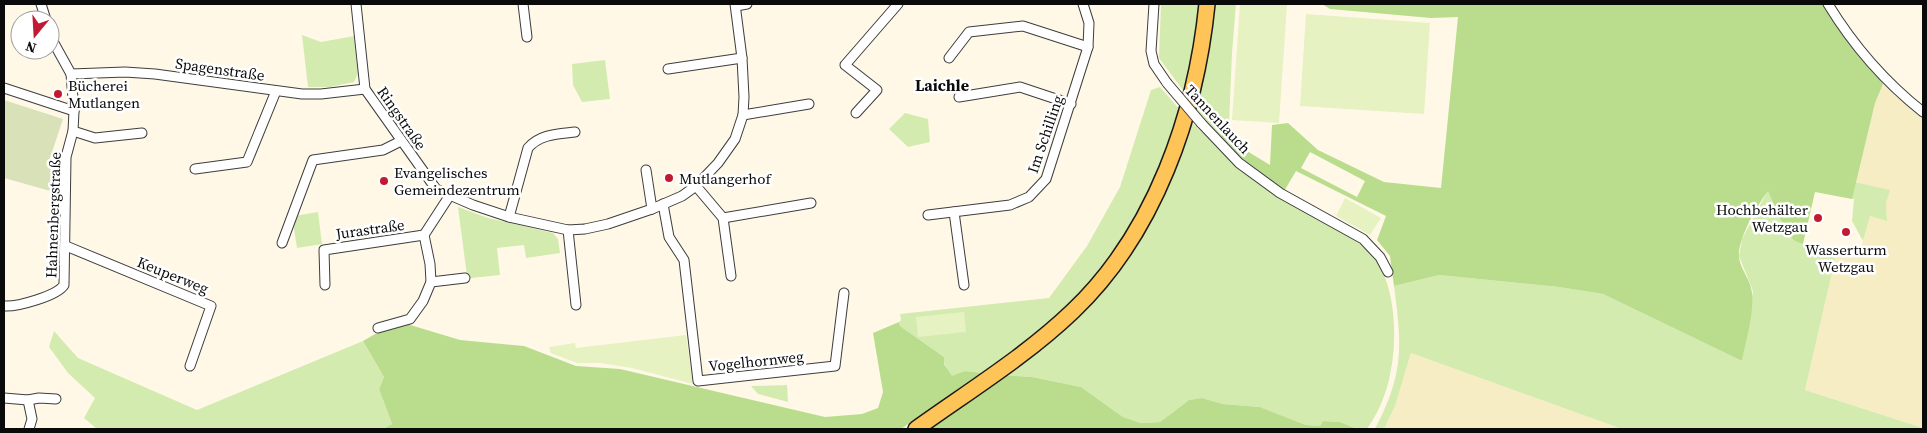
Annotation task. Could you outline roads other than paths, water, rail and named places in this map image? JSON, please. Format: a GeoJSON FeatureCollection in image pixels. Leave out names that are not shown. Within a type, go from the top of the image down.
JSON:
{"type":"FeatureCollection","features":[{"type":"Feature","properties":{"kind":"main road"},"geometry":{"type":"LineString","coordinates":[[916,429],[1034,344],[1074,310],[1108,272],[1137,229],[1166,168],[1187,109],[1199,58],[1207,4]]}},
{"type":"Feature","properties":{"kind":"street","name":"Ringstraße"},"geometry":{"type":"LineString","coordinates":[[356,4],[365,89],[436,188],[450,196],[509,217],[568,230],[585,229],[608,224],[652,209],[682,196],[696,186],[718,164],[735,139],[743,114],[742,58],[736,5]]}},
{"type":"Feature","properties":{"kind":"street"},"geometry":{"type":"LineString","coordinates":[[523,4],[527,37]]}},
{"type":"Feature","properties":{"kind":"street"},"geometry":{"type":"LineString","coordinates":[[736,5],[747,4]]}},
{"type":"Feature","properties":{"kind":"street"},"geometry":{"type":"LineString","coordinates":[[856,113],[877,90],[846,65],[898,4]]}},
{"type":"Feature","properties":{"kind":"street","name":"Im Schilling"},"geometry":{"type":"LineString","coordinates":[[928,215],[1010,205],[1029,197],[1046,179],[1088,46],[1089,23],[1083,4]]}},
{"type":"Feature","properties":{"kind":"street","name":"Tannenlauch"},"geometry":{"type":"LineString","coordinates":[[1154,4],[1151,51],[1154,64],[1167,83],[1201,123],[1240,163],[1280,193],[1363,239],[1380,257],[1388,272]]}},
{"type":"Feature","properties":{"kind":"street"},"geometry":{"type":"LineString","coordinates":[[1828,4],[1886,80],[1923,112]]}},
{"type":"Feature","properties":{"kind":"street"},"geometry":{"type":"LineString","coordinates":[[949,58],[969,32],[1022,26],[1088,46]]}},
{"type":"Feature","properties":{"kind":"street","name":"Hahnenbergstraße"},"geometry":{"type":"LineString","coordinates":[[4,306],[39,299],[62,289],[64,285],[66,157],[73,131],[74,111],[71,74],[60,54]]}},
{"type":"Feature","properties":{"kind":"street"},"geometry":{"type":"LineString","coordinates":[[668,69],[742,58]]}},
{"type":"Feature","properties":{"kind":"street","name":"Spagenstraße"},"geometry":{"type":"LineString","coordinates":[[71,74],[125,72],[155,74],[276,91],[321,94],[365,89]]}},
{"type":"Feature","properties":{"kind":"street"},"geometry":{"type":"LineString","coordinates":[[959,97],[1020,87],[1071,104]]}},
{"type":"Feature","properties":{"kind":"street"},"geometry":{"type":"LineString","coordinates":[[4,88],[74,111]]}},
{"type":"Feature","properties":{"kind":"street"},"geometry":{"type":"LineString","coordinates":[[195,169],[247,162],[276,91]]}},
{"type":"Feature","properties":{"kind":"street"},"geometry":{"type":"LineString","coordinates":[[743,114],[809,104]]}},
{"type":"Feature","properties":{"kind":"street"},"geometry":{"type":"LineString","coordinates":[[73,131],[95,138],[142,133]]}},
{"type":"Feature","properties":{"kind":"street"},"geometry":{"type":"LineString","coordinates":[[509,217],[528,148],[545,136],[575,132]]}},
{"type":"Feature","properties":{"kind":"street"},"geometry":{"type":"LineString","coordinates":[[282,243],[314,160],[383,150],[401,141]]}},
{"type":"Feature","properties":{"kind":"street"},"geometry":{"type":"LineString","coordinates":[[646,170],[652,209]]}},
{"type":"Feature","properties":{"kind":"street"},"geometry":{"type":"LineString","coordinates":[[696,186],[723,218],[731,276]]}},
{"type":"Feature","properties":{"kind":"street"},"geometry":{"type":"LineString","coordinates":[[378,328],[410,320],[423,301],[431,282],[430,264],[424,235],[450,196]]}},
{"type":"Feature","properties":{"kind":"street"},"geometry":{"type":"LineString","coordinates":[[723,218],[810,203]]}},
{"type":"Feature","properties":{"kind":"street","name":"Vogelhornweg"},"geometry":{"type":"LineString","coordinates":[[663,204],[669,237],[684,260],[698,381],[835,366],[844,293]]}},
{"type":"Feature","properties":{"kind":"street"},"geometry":{"type":"LineString","coordinates":[[954,212],[964,284]]}},
{"type":"Feature","properties":{"kind":"street"},"geometry":{"type":"LineString","coordinates":[[568,230],[576,305]]}},
{"type":"Feature","properties":{"kind":"street","name":"Jurastraße"},"geometry":{"type":"LineString","coordinates":[[325,285],[324,250],[424,235]]}},
{"type":"Feature","properties":{"kind":"street","name":"Keuperweg"},"geometry":{"type":"LineString","coordinates":[[66,246],[211,306],[190,366]]}},
{"type":"Feature","properties":{"kind":"street"},"geometry":{"type":"LineString","coordinates":[[431,282],[465,278]]}},
{"type":"Feature","properties":{"kind":"street"},"geometry":{"type":"LineString","coordinates":[[4,398],[28,400],[39,398],[56,399]]}},
{"type":"Feature","properties":{"kind":"street"},"geometry":{"type":"LineString","coordinates":[[28,400],[32,419],[29,429]]}},
{"type":"Feature","properties":{"kind":"place","name":"Bücherei Mutlangen"},"geometry":{"type":"Point","coordinates":[58,94]}},
{"type":"Feature","properties":{"kind":"place","name":"Mutlangerhof"},"geometry":{"type":"Point","coordinates":[669,178]}},
{"type":"Feature","properties":{"kind":"place","name":"Evangelisches Gemeindezentrum"},"geometry":{"type":"Point","coordinates":[384,181]}},
{"type":"Feature","properties":{"kind":"place","name":"Hochbehälter Wetzgau"},"geometry":{"type":"Point","coordinates":[1818,218]}},
{"type":"Feature","properties":{"kind":"place","name":"Wasserturm Wetzgau"},"geometry":{"type":"Point","coordinates":[1846,232]}},
{"type":"Feature","properties":{"kind":"district","name":"Laichle"},"geometry":{"type":"Point","coordinates":[942,85]}}]}
